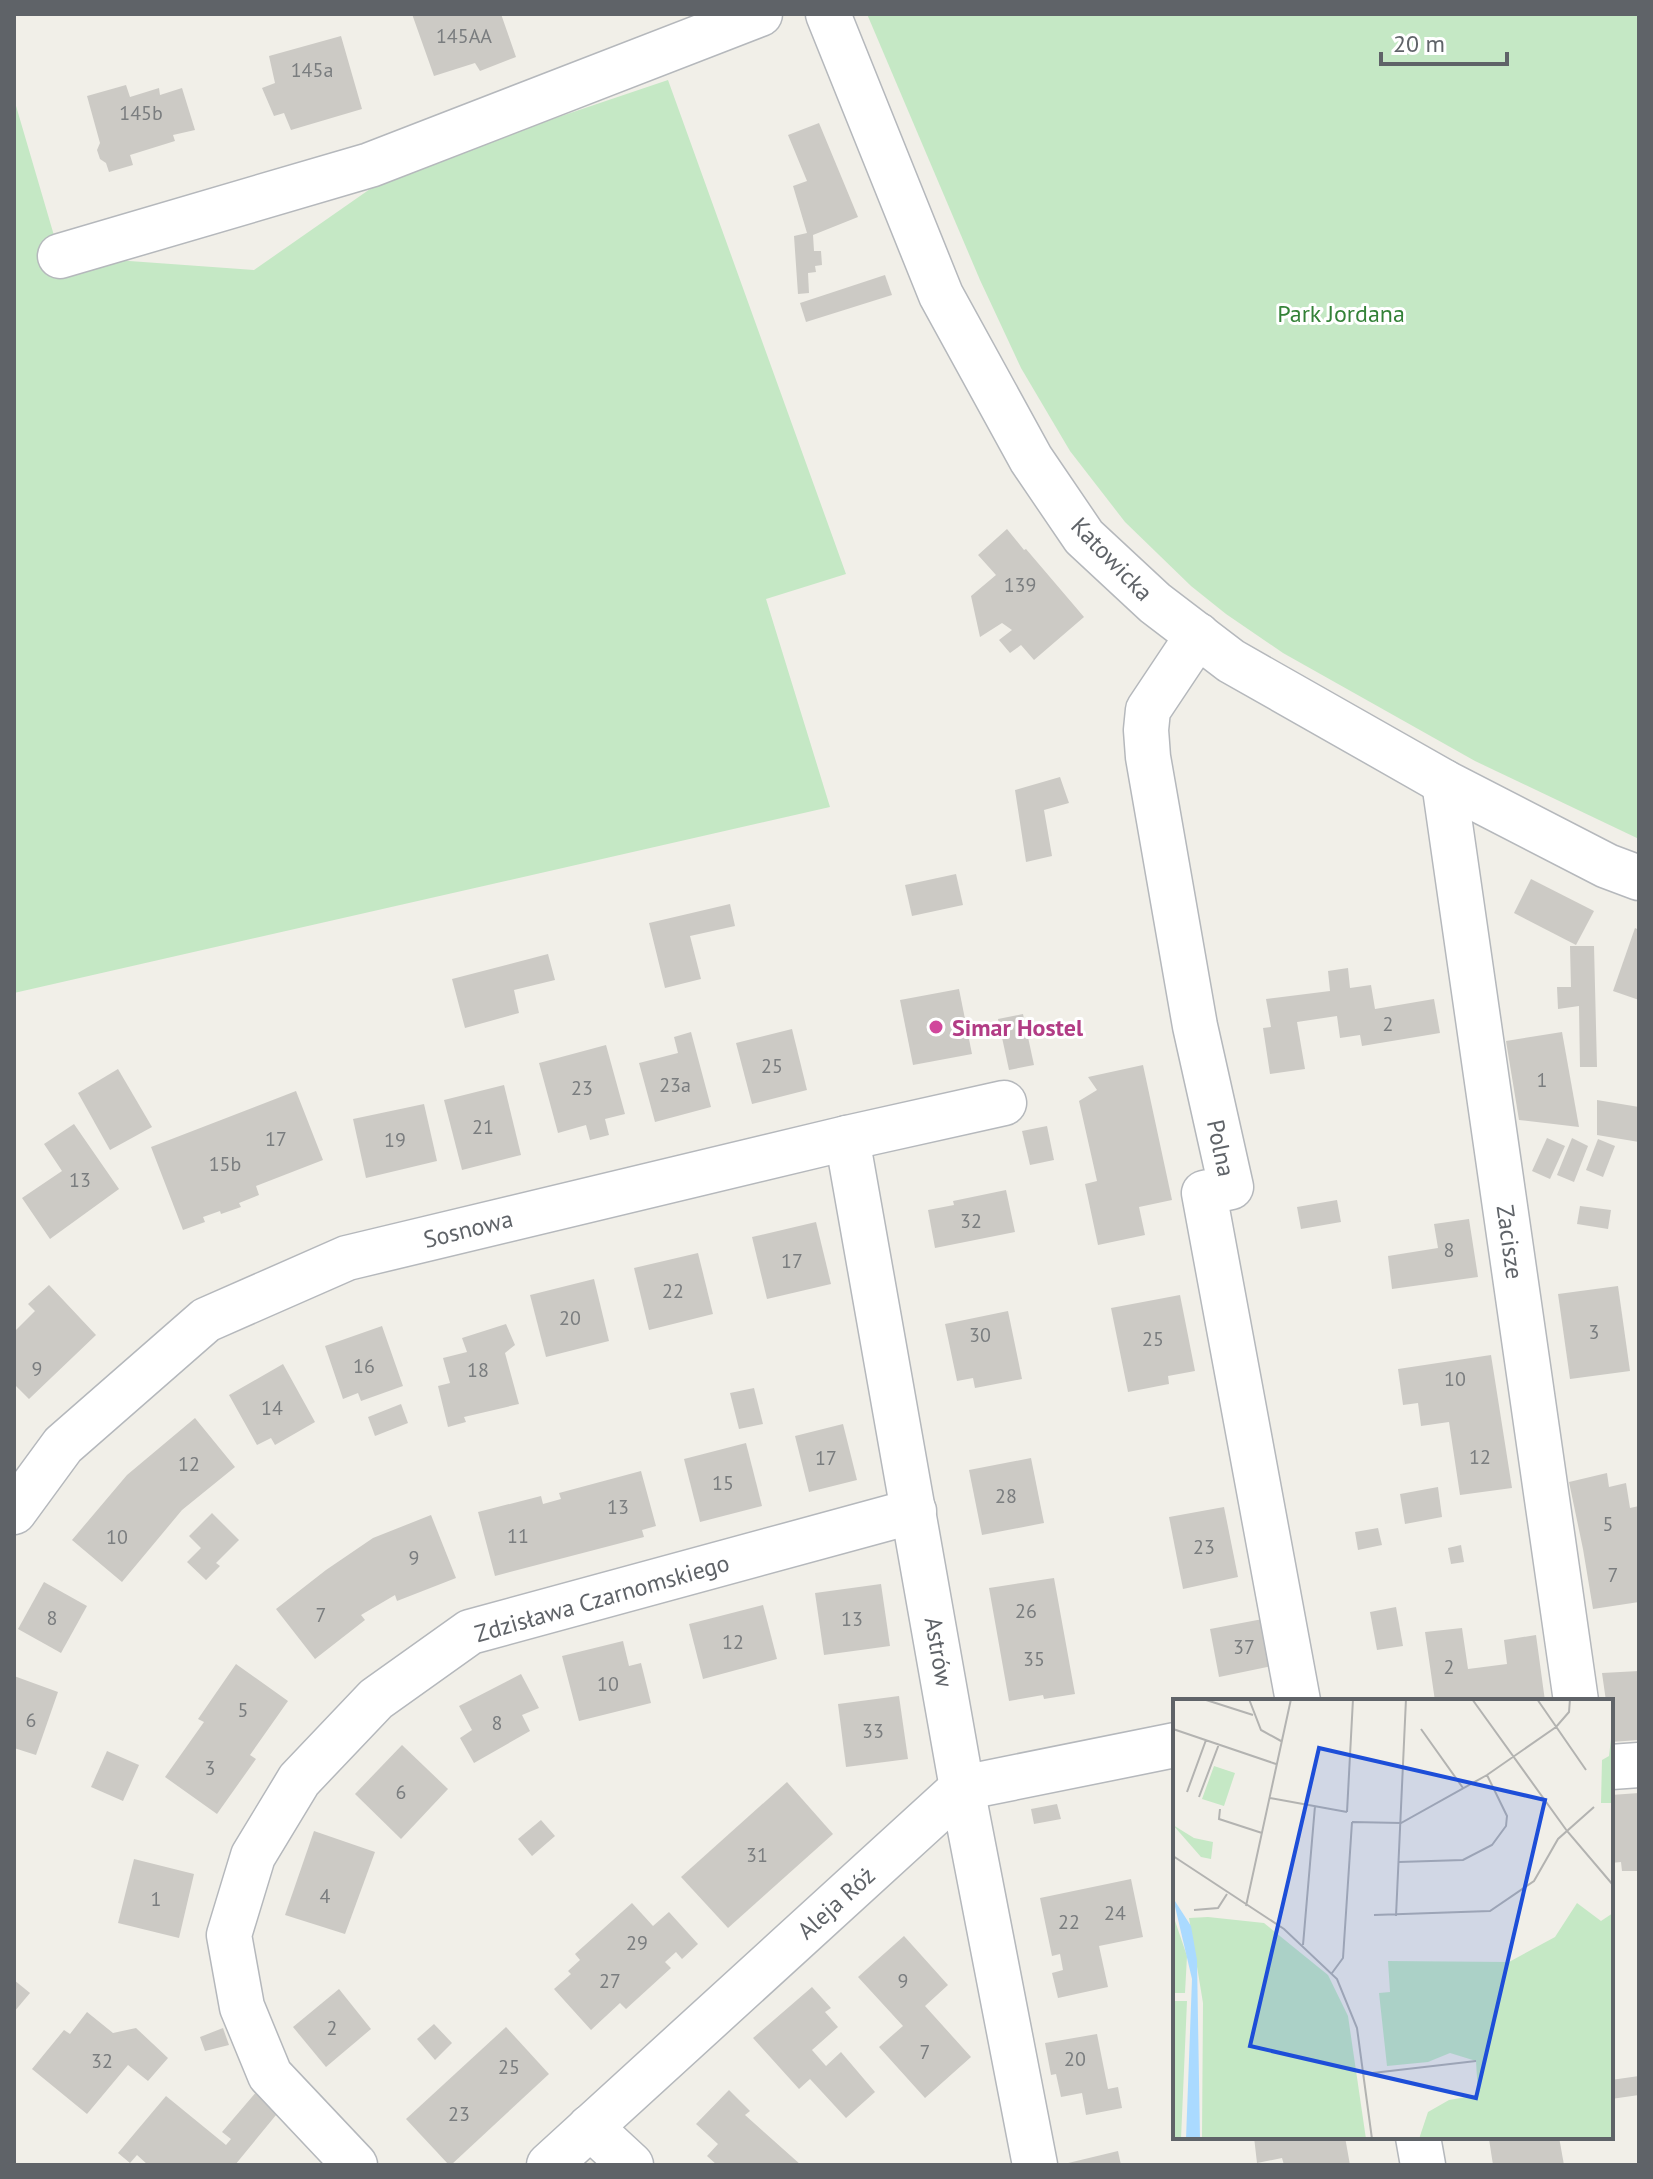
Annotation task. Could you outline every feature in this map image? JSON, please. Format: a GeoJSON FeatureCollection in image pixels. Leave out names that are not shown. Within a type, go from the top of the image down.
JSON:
{"type":"FeatureCollection","features":[{"type":"Feature","properties":{"kind":"street"},"geometry":{"type":"LineString","coordinates":[[60,256],[370,165],[760,14]]}},
{"type":"Feature","properties":{"kind":"street","name":"Katowicka"},"geometry":{"type":"LineString","coordinates":[[828,14],[941,295],[1031,459],[1084,537],[1155,603],[1231,661],[1444,782],[1607,866],[1639,878]]}},
{"type":"Feature","properties":{"kind":"street","name":"Polna"},"geometry":{"type":"LineString","coordinates":[[1198,635],[1148,710],[1148,757],[1195,1026],[1231,1187],[1204,1193],[1298,1699]]}},
{"type":"Feature","properties":{"kind":"street","name":"Zacisze"},"geometry":{"type":"LineString","coordinates":[[1444,782],[1576,1699]]}},
{"type":"Feature","properties":{"kind":"street","name":"Sosnowa"},"geometry":{"type":"LineString","coordinates":[[14,1512],[63,1445],[206,1320],[347,1258],[1004,1103]]}},
{"type":"Feature","properties":{"kind":"street","name":"Astrów"},"geometry":{"type":"LineString","coordinates":[[847,1138],[962,1788],[1035,2165]]}},
{"type":"Feature","properties":{"kind":"street"},"geometry":{"type":"LineString","coordinates":[[1231,1187],[1245,1252]]}},
{"type":"Feature","properties":{"kind":"street","name":"Zdzisława Czarnomskiego"},"geometry":{"type":"LineString","coordinates":[[355,2165],[270,2075],[242,2007],[229,1935],[253,1856],[299,1780],[376,1699],[470,1632],[914,1511]]}},
{"type":"Feature","properties":{"kind":"street"},"geometry":{"type":"LineString","coordinates":[[962,1788],[1173,1745]]}},
{"type":"Feature","properties":{"kind":"street"},"geometry":{"type":"LineString","coordinates":[[1613,1767],[1639,1765]]}},
{"type":"Feature","properties":{"kind":"street","name":"Aleja Róż"},"geometry":{"type":"LineString","coordinates":[[549,2165],[962,1788]]}},
{"type":"Feature","properties":{"kind":"street"},"geometry":{"type":"LineString","coordinates":[[590,2127],[631,2165]]}},
{"type":"Feature","properties":{"kind":"street"},"geometry":{"type":"LineString","coordinates":[[1418,2139],[1423,2165]]}},
{"type":"Feature","properties":{"kind":"green space","name":"Park Jordana"},"geometry":{"type":"Polygon","coordinates":[[[867,14],[1639,14],[1639,839],[1475,761],[1283,653],[1191,586],[1125,522],[1070,451],[1021,368],[980,280],[867,14]]]}},
{"type":"Feature","properties":{"kind":"green space"},"geometry":{"type":"Polygon","coordinates":[[[668,80],[846,574],[766,599],[830,807],[14,993],[14,99],[60,256],[254,270],[393,173],[668,80]]]}},
{"type":"Feature","properties":{"kind":"building"},"geometry":{"type":"Polygon","coordinates":[[[412,14],[501,14],[516,57],[480,71],[475,63],[434,76],[412,14]]]}},
{"type":"Feature","properties":{"kind":"building"},"geometry":{"type":"Polygon","coordinates":[[[341,36],[362,109],[291,130],[284,113],[274,116],[262,88],[275,83],[269,56],[341,36]]]}},
{"type":"Feature","properties":{"kind":"building"},"geometry":{"type":"Polygon","coordinates":[[[126,85],[130,97],[159,88],[160,95],[182,88],[195,130],[173,135],[175,141],[130,155],[133,165],[109,172],[97,150],[100,143],[87,96],[126,85]]]}},
{"type":"Feature","properties":{"kind":"building"},"geometry":{"type":"Polygon","coordinates":[[[819,123],[858,217],[813,235],[814,251],[821,251],[822,265],[815,266],[816,272],[808,273],[809,293],[798,294],[794,236],[807,233],[793,186],[807,181],[788,135],[819,123]]]}},
{"type":"Feature","properties":{"kind":"building"},"geometry":{"type":"Polygon","coordinates":[[[885,275],[892,295],[806,322],[800,303],[885,275]]]}},
{"type":"Feature","properties":{"kind":"building"},"geometry":{"type":"Polygon","coordinates":[[[1007,529],[1084,617],[1034,660],[1021,645],[1010,653],[999,640],[1012,630],[1002,623],[980,637],[971,596],[996,575],[978,555],[1007,529]]]}},
{"type":"Feature","properties":{"kind":"building"},"geometry":{"type":"Polygon","coordinates":[[[1060,777],[1069,803],[1044,810],[1052,856],[1026,862],[1015,790],[1060,777]]]}},
{"type":"Feature","properties":{"kind":"building"},"geometry":{"type":"Polygon","coordinates":[[[956,874],[963,905],[912,916],[905,885],[956,874]]]}},
{"type":"Feature","properties":{"kind":"building"},"geometry":{"type":"Polygon","coordinates":[[[1531,879],[1594,911],[1576,945],[1514,913],[1531,879]]]}},
{"type":"Feature","properties":{"kind":"building"},"geometry":{"type":"Polygon","coordinates":[[[730,904],[735,926],[690,936],[701,979],[665,988],[649,923],[730,904]]]}},
{"type":"Feature","properties":{"kind":"building"},"geometry":{"type":"Polygon","coordinates":[[[1635,928],[1639,930],[1639,1000],[1613,991],[1635,928]]]}},
{"type":"Feature","properties":{"kind":"building"},"geometry":{"type":"Polygon","coordinates":[[[1570,946],[1594,946],[1597,1067],[1580,1067],[1579,1006],[1558,1009],[1557,987],[1571,987],[1570,946]]]}},
{"type":"Feature","properties":{"kind":"building"},"geometry":{"type":"Polygon","coordinates":[[[548,954],[555,980],[514,990],[519,1013],[465,1028],[452,979],[548,954]]]}},
{"type":"Feature","properties":{"kind":"building"},"geometry":{"type":"Polygon","coordinates":[[[1348,968],[1350,988],[1371,985],[1375,1009],[1434,999],[1440,1033],[1362,1046],[1360,1035],[1340,1038],[1337,1016],[1297,1022],[1305,1069],[1270,1074],[1263,1028],[1271,1027],[1266,999],[1330,991],[1328,971],[1348,968]]]}},
{"type":"Feature","properties":{"kind":"building","name":"Simar Hostel"},"geometry":{"type":"Polygon","coordinates":[[[959,989],[972,1054],[913,1065],[900,1000],[959,989]]]}},
{"type":"Feature","properties":{"kind":"building"},"geometry":{"type":"Polygon","coordinates":[[[1023,1014],[1034,1065],[1009,1070],[998,1019],[1023,1014]]]}},
{"type":"Feature","properties":{"kind":"building"},"geometry":{"type":"Polygon","coordinates":[[[792,1029],[807,1090],[752,1104],[736,1043],[792,1029]]]}},
{"type":"Feature","properties":{"kind":"building"},"geometry":{"type":"Polygon","coordinates":[[[691,1032],[711,1107],[655,1122],[639,1063],[678,1053],[674,1037],[691,1032]]]}},
{"type":"Feature","properties":{"kind":"building"},"geometry":{"type":"Polygon","coordinates":[[[1562,1032],[1579,1127],[1519,1120],[1506,1041],[1562,1032]]]}},
{"type":"Feature","properties":{"kind":"building"},"geometry":{"type":"Polygon","coordinates":[[[606,1045],[625,1114],[605,1119],[609,1135],[590,1140],[586,1125],[558,1133],[539,1063],[606,1045]]]}},
{"type":"Feature","properties":{"kind":"building"},"geometry":{"type":"Polygon","coordinates":[[[1143,1065],[1172,1200],[1139,1207],[1145,1235],[1098,1245],[1085,1184],[1097,1181],[1079,1101],[1097,1090],[1088,1077],[1143,1065]]]}},
{"type":"Feature","properties":{"kind":"building"},"geometry":{"type":"Polygon","coordinates":[[[118,1069],[152,1127],[110,1150],[78,1093],[118,1069]]]}},
{"type":"Feature","properties":{"kind":"building"},"geometry":{"type":"Polygon","coordinates":[[[504,1085],[521,1155],[462,1170],[444,1100],[504,1085]]]}},
{"type":"Feature","properties":{"kind":"building"},"geometry":{"type":"Polygon","coordinates":[[[296,1091],[323,1160],[256,1186],[259,1195],[239,1203],[241,1207],[203,1217],[205,1222],[183,1230],[151,1147],[296,1091]]]}},
{"type":"Feature","properties":{"kind":"building"},"geometry":{"type":"Polygon","coordinates":[[[1597,1100],[1639,1107],[1639,1142],[1597,1135],[1597,1100]]]}},
{"type":"Feature","properties":{"kind":"building"},"geometry":{"type":"Polygon","coordinates":[[[424,1104],[437,1161],[366,1178],[353,1119],[424,1104]]]}},
{"type":"Feature","properties":{"kind":"building"},"geometry":{"type":"Polygon","coordinates":[[[74,1124],[119,1189],[50,1239],[22,1198],[62,1171],[44,1144],[74,1124]]]}},
{"type":"Feature","properties":{"kind":"building"},"geometry":{"type":"Polygon","coordinates":[[[1047,1126],[1054,1160],[1030,1165],[1022,1131],[1047,1126]]]}},
{"type":"Feature","properties":{"kind":"building"},"geometry":{"type":"Polygon","coordinates":[[[1547,1138],[1565,1146],[1550,1179],[1532,1171],[1547,1138]]]}},
{"type":"Feature","properties":{"kind":"building"},"geometry":{"type":"Polygon","coordinates":[[[1572,1138],[1588,1146],[1574,1182],[1557,1175],[1572,1138]]]}},
{"type":"Feature","properties":{"kind":"building"},"geometry":{"type":"Polygon","coordinates":[[[1598,1139],[1615,1146],[1603,1177],[1586,1170],[1598,1139]]]}},
{"type":"Feature","properties":{"kind":"building"},"geometry":{"type":"Polygon","coordinates":[[[1006,1190],[1015,1232],[935,1248],[928,1210],[954,1205],[953,1201],[1006,1190]]]}},
{"type":"Feature","properties":{"kind":"building"},"geometry":{"type":"Polygon","coordinates":[[[1337,1200],[1341,1222],[1301,1229],[1297,1207],[1337,1200]]]}},
{"type":"Feature","properties":{"kind":"building"},"geometry":{"type":"Polygon","coordinates":[[[1580,1206],[1611,1210],[1608,1229],[1577,1224],[1580,1206]]]}},
{"type":"Feature","properties":{"kind":"building"},"geometry":{"type":"Polygon","coordinates":[[[1469,1219],[1478,1277],[1392,1289],[1388,1256],[1438,1248],[1434,1224],[1469,1219]]]}},
{"type":"Feature","properties":{"kind":"building"},"geometry":{"type":"Polygon","coordinates":[[[816,1222],[831,1284],[767,1299],[752,1237],[816,1222]]]}},
{"type":"Feature","properties":{"kind":"building"},"geometry":{"type":"Polygon","coordinates":[[[698,1253],[713,1314],[649,1330],[634,1268],[698,1253]]]}},
{"type":"Feature","properties":{"kind":"building"},"geometry":{"type":"Polygon","coordinates":[[[594,1279],[609,1341],[546,1357],[530,1295],[594,1279]]]}},
{"type":"Feature","properties":{"kind":"building"},"geometry":{"type":"Polygon","coordinates":[[[49,1285],[96,1335],[29,1399],[14,1384],[14,1332],[35,1311],[28,1304],[49,1285]]]}},
{"type":"Feature","properties":{"kind":"building"},"geometry":{"type":"Polygon","coordinates":[[[1618,1286],[1630,1371],[1570,1379],[1558,1294],[1618,1286]]]}},
{"type":"Feature","properties":{"kind":"building"},"geometry":{"type":"Polygon","coordinates":[[[1180,1295],[1195,1371],[1168,1376],[1169,1384],[1128,1392],[1111,1308],[1180,1295]]]}},
{"type":"Feature","properties":{"kind":"building"},"geometry":{"type":"Polygon","coordinates":[[[1008,1311],[1022,1379],[975,1388],[973,1378],[957,1381],[945,1324],[1008,1311]]]}},
{"type":"Feature","properties":{"kind":"building"},"geometry":{"type":"Polygon","coordinates":[[[506,1324],[515,1345],[505,1353],[519,1404],[464,1417],[466,1422],[448,1427],[438,1386],[450,1383],[443,1358],[467,1352],[462,1338],[506,1324]]]}},
{"type":"Feature","properties":{"kind":"building"},"geometry":{"type":"Polygon","coordinates":[[[382,1326],[403,1386],[361,1401],[358,1393],[343,1399],[325,1346],[382,1326]]]}},
{"type":"Feature","properties":{"kind":"building"},"geometry":{"type":"Polygon","coordinates":[[[1491,1355],[1512,1488],[1460,1495],[1449,1422],[1421,1426],[1418,1403],[1403,1405],[1398,1369],[1491,1355]]]}},
{"type":"Feature","properties":{"kind":"building"},"geometry":{"type":"Polygon","coordinates":[[[283,1364],[315,1422],[275,1445],[271,1438],[257,1445],[229,1395],[283,1364]]]}},
{"type":"Feature","properties":{"kind":"building"},"geometry":{"type":"Polygon","coordinates":[[[754,1388],[763,1424],[739,1429],[730,1393],[754,1388]]]}},
{"type":"Feature","properties":{"kind":"building"},"geometry":{"type":"Polygon","coordinates":[[[401,1404],[408,1423],[375,1436],[368,1417],[401,1404]]]}},
{"type":"Feature","properties":{"kind":"building"},"geometry":{"type":"Polygon","coordinates":[[[195,1418],[235,1467],[182,1510],[122,1582],[72,1540],[127,1475],[195,1418]]]}},
{"type":"Feature","properties":{"kind":"building"},"geometry":{"type":"Polygon","coordinates":[[[843,1424],[857,1480],[809,1492],[795,1436],[843,1424]]]}},
{"type":"Feature","properties":{"kind":"building"},"geometry":{"type":"Polygon","coordinates":[[[746,1443],[762,1506],[700,1522],[684,1459],[746,1443]]]}},
{"type":"Feature","properties":{"kind":"building"},"geometry":{"type":"Polygon","coordinates":[[[1031,1458],[1044,1523],[982,1535],[969,1470],[1031,1458]]]}},
{"type":"Feature","properties":{"kind":"building"},"geometry":{"type":"Polygon","coordinates":[[[641,1471],[656,1526],[642,1530],[644,1537],[495,1576],[478,1512],[541,1496],[543,1504],[561,1499],[559,1493],[641,1471]]]}},
{"type":"Feature","properties":{"kind":"building"},"geometry":{"type":"Polygon","coordinates":[[[1607,1473],[1609,1487],[1626,1483],[1630,1508],[1639,1506],[1639,1602],[1593,1609],[1569,1482],[1607,1473]]]}},
{"type":"Feature","properties":{"kind":"building"},"geometry":{"type":"Polygon","coordinates":[[[1438,1487],[1442,1517],[1405,1524],[1400,1494],[1438,1487]]]}},
{"type":"Feature","properties":{"kind":"building"},"geometry":{"type":"Polygon","coordinates":[[[1224,1507],[1238,1577],[1183,1589],[1169,1517],[1224,1507]]]}},
{"type":"Feature","properties":{"kind":"building"},"geometry":{"type":"Polygon","coordinates":[[[212,1513],[239,1540],[216,1563],[220,1566],[206,1580],[187,1562],[201,1548],[189,1536],[212,1513]]]}},
{"type":"Feature","properties":{"kind":"building"},"geometry":{"type":"Polygon","coordinates":[[[431,1515],[456,1578],[397,1601],[395,1595],[361,1615],[365,1620],[315,1659],[276,1609],[373,1538],[431,1515]]]}},
{"type":"Feature","properties":{"kind":"building"},"geometry":{"type":"Polygon","coordinates":[[[1378,1528],[1382,1545],[1358,1550],[1355,1532],[1378,1528]]]}},
{"type":"Feature","properties":{"kind":"building"},"geometry":{"type":"Polygon","coordinates":[[[1461,1545],[1464,1562],[1451,1564],[1448,1548],[1461,1545]]]}},
{"type":"Feature","properties":{"kind":"building"},"geometry":{"type":"Polygon","coordinates":[[[1054,1578],[1075,1694],[1009,1701],[989,1588],[1054,1578]]]}},
{"type":"Feature","properties":{"kind":"building"},"geometry":{"type":"Polygon","coordinates":[[[44,1582],[87,1606],[61,1653],[18,1629],[44,1582]]]}},
{"type":"Feature","properties":{"kind":"building"},"geometry":{"type":"Polygon","coordinates":[[[881,1584],[890,1646],[824,1655],[815,1593],[881,1584]]]}},
{"type":"Feature","properties":{"kind":"building"},"geometry":{"type":"Polygon","coordinates":[[[763,1605],[777,1659],[703,1679],[689,1624],[763,1605]]]}},
{"type":"Feature","properties":{"kind":"building"},"geometry":{"type":"Polygon","coordinates":[[[1396,1607],[1403,1646],[1377,1650],[1370,1612],[1396,1607]]]}},
{"type":"Feature","properties":{"kind":"building"},"geometry":{"type":"Polygon","coordinates":[[[1268,1618],[1277,1665],[1219,1677],[1210,1629],[1268,1618]]]}},
{"type":"Feature","properties":{"kind":"building"},"geometry":{"type":"Polygon","coordinates":[[[1462,1628],[1468,1669],[1507,1664],[1504,1640],[1536,1635],[1545,1699],[1435,1699],[1425,1632],[1462,1628]]]}},
{"type":"Feature","properties":{"kind":"building"},"geometry":{"type":"Polygon","coordinates":[[[623,1641],[629,1666],[641,1663],[651,1703],[579,1721],[562,1656],[623,1641]]]}},
{"type":"Feature","properties":{"kind":"building"},"geometry":{"type":"Polygon","coordinates":[[[236,1664],[288,1701],[250,1755],[256,1759],[217,1814],[165,1777],[204,1722],[198,1719],[236,1664]]]}},
{"type":"Feature","properties":{"kind":"building"},"geometry":{"type":"Polygon","coordinates":[[[1639,1671],[1639,1740],[1613,1742],[1613,1699],[1606,1699],[1602,1673],[1639,1671]]]}},
{"type":"Feature","properties":{"kind":"building"},"geometry":{"type":"Polygon","coordinates":[[[521,1674],[539,1708],[522,1715],[530,1731],[474,1763],[460,1738],[472,1730],[459,1706],[521,1674]]]}},
{"type":"Feature","properties":{"kind":"building"},"geometry":{"type":"Polygon","coordinates":[[[14,1676],[58,1692],[36,1755],[14,1748],[14,1676]]]}},
{"type":"Feature","properties":{"kind":"building"},"geometry":{"type":"Polygon","coordinates":[[[899,1696],[908,1759],[846,1767],[838,1704],[899,1696]]]}},
{"type":"Feature","properties":{"kind":"building"},"geometry":{"type":"Polygon","coordinates":[[[402,1745],[448,1789],[401,1839],[355,1794],[402,1745]]]}},
{"type":"Feature","properties":{"kind":"building"},"geometry":{"type":"Polygon","coordinates":[[[107,1751],[139,1765],[123,1801],[91,1787],[107,1751]]]}},
{"type":"Feature","properties":{"kind":"building"},"geometry":{"type":"Polygon","coordinates":[[[787,1782],[833,1834],[728,1928],[681,1877],[787,1782]]]}},
{"type":"Feature","properties":{"kind":"building"},"geometry":{"type":"Polygon","coordinates":[[[1639,1793],[1638,1871],[1622,1871],[1621,1862],[1613,1863],[1613,1795],[1639,1793]]]}},
{"type":"Feature","properties":{"kind":"building"},"geometry":{"type":"Polygon","coordinates":[[[1057,1804],[1061,1819],[1034,1824],[1031,1809],[1057,1804]]]}},
{"type":"Feature","properties":{"kind":"building"},"geometry":{"type":"Polygon","coordinates":[[[541,1820],[555,1836],[532,1856],[518,1839],[541,1820]]]}},
{"type":"Feature","properties":{"kind":"building"},"geometry":{"type":"Polygon","coordinates":[[[314,1831],[375,1852],[345,1934],[285,1915],[314,1831]]]}},
{"type":"Feature","properties":{"kind":"building"},"geometry":{"type":"Polygon","coordinates":[[[134,1859],[194,1874],[179,1938],[118,1923],[134,1859]]]}},
{"type":"Feature","properties":{"kind":"building"},"geometry":{"type":"Polygon","coordinates":[[[1131,1879],[1143,1937],[1099,1946],[1108,1987],[1058,1998],[1052,1973],[1063,1970],[1060,1954],[1052,1956],[1040,1898],[1131,1879]]]}},
{"type":"Feature","properties":{"kind":"building"},"geometry":{"type":"Polygon","coordinates":[[[632,1903],[653,1926],[669,1912],[698,1944],[682,1959],[676,1952],[665,1962],[671,1968],[626,2009],[620,2003],[591,2030],[554,1989],[571,1974],[568,1971],[580,1960],[575,1954],[632,1903]]]}},
{"type":"Feature","properties":{"kind":"building"},"geometry":{"type":"Polygon","coordinates":[[[904,1936],[948,1985],[925,2006],[971,2057],[925,2098],[879,2047],[903,2026],[858,1977],[904,1936]]]}},
{"type":"Feature","properties":{"kind":"building"},"geometry":{"type":"Polygon","coordinates":[[[14,1980],[30,1993],[14,2012],[14,1980]]]}},
{"type":"Feature","properties":{"kind":"building"},"geometry":{"type":"Polygon","coordinates":[[[812,1987],[831,2008],[825,2012],[838,2027],[812,2050],[826,2066],[841,2052],[875,2092],[846,2118],[810,2079],[799,2089],[753,2038],[812,1987]]]}},
{"type":"Feature","properties":{"kind":"building"},"geometry":{"type":"Polygon","coordinates":[[[339,1989],[371,2029],[326,2067],[293,2027],[339,1989]]]}},
{"type":"Feature","properties":{"kind":"building"},"geometry":{"type":"Polygon","coordinates":[[[87,2012],[113,2033],[136,2028],[168,2058],[148,2081],[128,2065],[87,2114],[32,2069],[64,2030],[70,2034],[87,2012]]]}},
{"type":"Feature","properties":{"kind":"building"},"geometry":{"type":"Polygon","coordinates":[[[434,2024],[452,2043],[435,2060],[417,2039],[434,2024]]]}},
{"type":"Feature","properties":{"kind":"building"},"geometry":{"type":"Polygon","coordinates":[[[506,2027],[549,2074],[449,2165],[406,2119],[506,2027]]]}},
{"type":"Feature","properties":{"kind":"building"},"geometry":{"type":"Polygon","coordinates":[[[223,2028],[229,2045],[205,2051],[200,2037],[223,2028]]]}},
{"type":"Feature","properties":{"kind":"building"},"geometry":{"type":"Polygon","coordinates":[[[1097,2034],[1108,2089],[1118,2087],[1122,2108],[1086,2115],[1082,2093],[1061,2097],[1056,2074],[1051,2075],[1045,2043],[1097,2034]]]}},
{"type":"Feature","properties":{"kind":"building"},"geometry":{"type":"Polygon","coordinates":[[[1639,2076],[1639,2095],[1613,2099],[1613,2080],[1639,2076]]]}},
{"type":"Feature","properties":{"kind":"building"},"geometry":{"type":"Polygon","coordinates":[[[258,2090],[281,2109],[235,2165],[148,2165],[137,2155],[130,2163],[118,2153],[166,2096],[226,2145],[231,2139],[222,2132],[258,2090]]]}},
{"type":"Feature","properties":{"kind":"building"},"geometry":{"type":"Polygon","coordinates":[[[729,2090],[750,2111],[745,2115],[801,2165],[717,2165],[707,2156],[718,2144],[696,2124],[729,2090]]]}},
{"type":"Feature","properties":{"kind":"building"},"geometry":{"type":"Polygon","coordinates":[[[1254,2139],[1345,2139],[1350,2165],[1284,2165],[1282,2158],[1257,2163],[1254,2139]]]}},
{"type":"Feature","properties":{"kind":"building"},"geometry":{"type":"Polygon","coordinates":[[[1489,2139],[1559,2139],[1564,2165],[1493,2165],[1489,2139]]]}},
{"type":"Feature","properties":{"kind":"building"},"geometry":{"type":"Polygon","coordinates":[[[1118,2151],[1121,2165],[1064,2165],[1064,2164],[1118,2151]]]}},
{"type":"Feature","properties":{"kind":"place","name":"Simar Hostel"},"geometry":{"type":"Point","coordinates":[936,1027]}}]}
